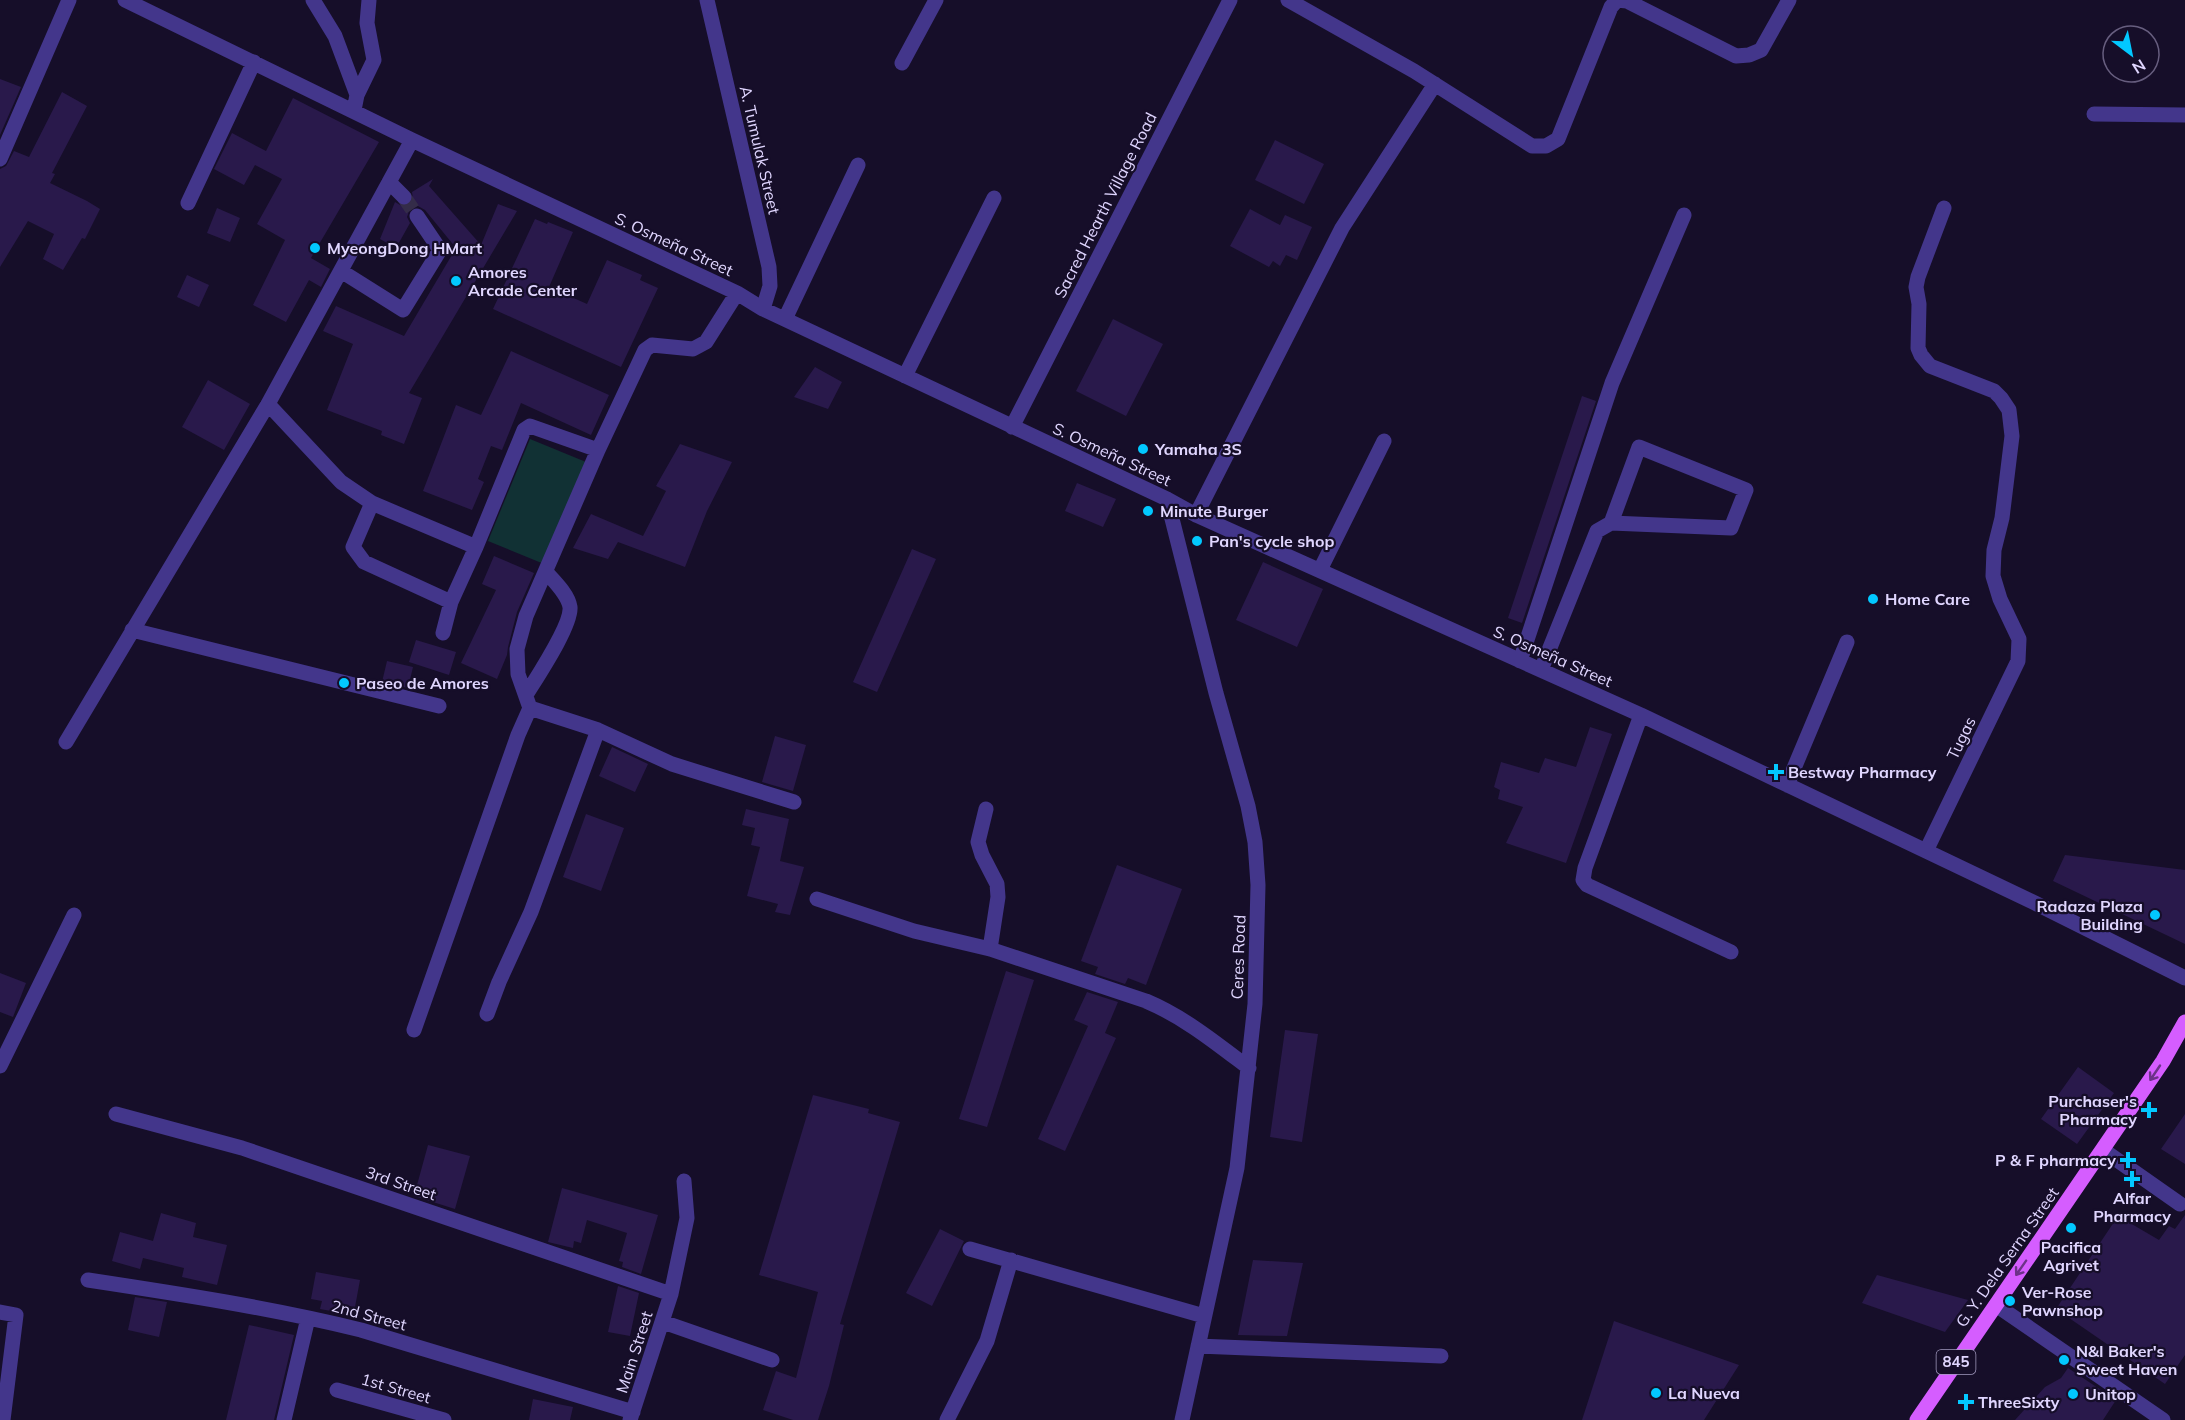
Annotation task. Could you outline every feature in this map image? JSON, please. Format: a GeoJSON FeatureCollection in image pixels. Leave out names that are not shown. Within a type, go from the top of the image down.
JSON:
{"type":"FeatureCollection","features":[{"type":"Feature","properties":{"kind":"main road","name":"G. Y. Dela Serna Street"},"geometry":{"type":"LineString","coordinates":[[1917,1420],[2163,1061],[2185,1022]]}},
{"type":"Feature","properties":{"kind":"street"},"geometry":{"type":"LineString","coordinates":[[0,159],[69,0]]}},
{"type":"Feature","properties":{"kind":"street","name":"S. Osmeña Street"},"geometry":{"type":"LineString","coordinates":[[125,0],[254,62],[356,103],[412,140],[736,293],[763,309],[1167,499],[1196,515],[1641,715],[2185,978]]}},
{"type":"Feature","properties":{"kind":"street"},"geometry":{"type":"LineString","coordinates":[[313,0],[335,36],[356,103]]}},
{"type":"Feature","properties":{"kind":"street"},"geometry":{"type":"LineString","coordinates":[[356,103],[374,60],[367,23],[369,0]]}},
{"type":"Feature","properties":{"kind":"street","name":"A. Tumulak Street"},"geometry":{"type":"LineString","coordinates":[[708,0],[769,267],[770,286],[763,309]]}},
{"type":"Feature","properties":{"kind":"street"},"geometry":{"type":"LineString","coordinates":[[902,63],[936,0]]}},
{"type":"Feature","properties":{"kind":"street","name":"Sacred Hearth Village Road"},"geometry":{"type":"LineString","coordinates":[[1012,427],[1230,0]]}},
{"type":"Feature","properties":{"kind":"street"},"geometry":{"type":"LineString","coordinates":[[1288,0],[1435,84],[1532,146],[1546,146],[1558,139],[1611,7],[1617,0],[1627,1],[1736,56],[1749,55],[1761,50],[1789,0]]}},
{"type":"Feature","properties":{"kind":"street"},"geometry":{"type":"LineString","coordinates":[[188,203],[254,62]]}},
{"type":"Feature","properties":{"kind":"street"},"geometry":{"type":"LineString","coordinates":[[1196,515],[1342,228],[1435,84]]}},
{"type":"Feature","properties":{"kind":"street"},"geometry":{"type":"LineString","coordinates":[[2094,114],[2185,115]]}},
{"type":"Feature","properties":{"kind":"street"},"geometry":{"type":"LineString","coordinates":[[66,742],[268,404],[412,140]]}},
{"type":"Feature","properties":{"kind":"street"},"geometry":{"type":"LineString","coordinates":[[785,319],[858,165]]}},
{"type":"Feature","properties":{"kind":"street"},"geometry":{"type":"LineString","coordinates":[[389,182],[404,197]]}},
{"type":"Feature","properties":{"kind":"street"},"geometry":{"type":"LineString","coordinates":[[905,376],[994,198]]}},
{"type":"Feature","properties":{"kind":"street","name":"Tugas"},"geometry":{"type":"LineString","coordinates":[[1926,851],[2019,661],[2019,639],[2000,599],[1993,576],[1994,550],[2002,518],[2012,436],[2009,410],[1994,391],[1930,366],[1918,348],[1919,304],[1916,287],[1944,208]]}},
{"type":"Feature","properties":{"kind":"street"},"geometry":{"type":"LineString","coordinates":[[1520,661],[1612,383],[1684,215]]}},
{"type":"Feature","properties":{"kind":"street"},"geometry":{"type":"LineString","coordinates":[[341,271],[403,310],[440,250],[417,216]]}},
{"type":"Feature","properties":{"kind":"street"},"geometry":{"type":"LineString","coordinates":[[736,293],[706,342],[693,349],[652,345],[645,350],[598,450],[526,616],[517,649],[518,674],[528,702],[598,730],[672,764],[794,802]]}},
{"type":"Feature","properties":{"kind":"street"},"geometry":{"type":"LineString","coordinates":[[268,404],[332,475],[372,502],[476,548]]}},
{"type":"Feature","properties":{"kind":"street"},"geometry":{"type":"LineString","coordinates":[[442,633],[452,602],[524,430],[530,426],[598,450]]}},
{"type":"Feature","properties":{"kind":"street"},"geometry":{"type":"LineString","coordinates":[[1320,570],[1384,441]]}},
{"type":"Feature","properties":{"kind":"street"},"geometry":{"type":"LineString","coordinates":[[1541,670],[1597,531],[1611,523],[1731,528],[1746,490],[1639,447],[1611,523]]}},
{"type":"Feature","properties":{"kind":"street","name":"Ceres Road"},"geometry":{"type":"LineString","coordinates":[[1167,499],[1216,693],[1248,806],[1255,842],[1258,885],[1257,951],[1249,1068],[1237,1168],[1182,1420]]}},
{"type":"Feature","properties":{"kind":"street"},"geometry":{"type":"LineString","coordinates":[[372,502],[353,547],[354,551],[364,562],[452,602]]}},
{"type":"Feature","properties":{"kind":"street"},"geometry":{"type":"LineString","coordinates":[[414,1030],[528,702],[567,623],[570,606],[562,590],[546,572]]}},
{"type":"Feature","properties":{"kind":"street"},"geometry":{"type":"LineString","coordinates":[[132,630],[439,706]]}},
{"type":"Feature","properties":{"kind":"street"},"geometry":{"type":"LineString","coordinates":[[1787,785],[1847,642]]}},
{"type":"Feature","properties":{"kind":"street"},"geometry":{"type":"LineString","coordinates":[[1641,715],[1585,868],[1583,880],[1587,885],[1731,952]]}},
{"type":"Feature","properties":{"kind":"street"},"geometry":{"type":"LineString","coordinates":[[487,1014],[531,912],[598,730]]}},
{"type":"Feature","properties":{"kind":"street"},"geometry":{"type":"LineString","coordinates":[[986,809],[978,842],[997,884],[998,897],[990,949]]}},
{"type":"Feature","properties":{"kind":"street"},"geometry":{"type":"LineString","coordinates":[[817,899],[914,931],[990,949],[1164,1009],[1211,1038],[1249,1068]]}},
{"type":"Feature","properties":{"kind":"street"},"geometry":{"type":"LineString","coordinates":[[0,1066],[74,915]]}},
{"type":"Feature","properties":{"kind":"street","name":"3rd Street"},"geometry":{"type":"LineString","coordinates":[[116,1114],[242,1148],[671,1294]]}},
{"type":"Feature","properties":{"kind":"street"},"geometry":{"type":"LineString","coordinates":[[2103,1150],[2180,1204]]}},
{"type":"Feature","properties":{"kind":"street","name":"Main Street"},"geometry":{"type":"LineString","coordinates":[[632,1416],[671,1294],[687,1218],[684,1181]]}},
{"type":"Feature","properties":{"kind":"street"},"geometry":{"type":"LineString","coordinates":[[970,1249],[1204,1316]]}},
{"type":"Feature","properties":{"kind":"street"},"geometry":{"type":"LineString","coordinates":[[947,1420],[987,1341],[1011,1260]]}},
{"type":"Feature","properties":{"kind":"street","name":"2nd Street"},"geometry":{"type":"LineString","coordinates":[[88,1280],[205,1298],[361,1330],[632,1416]]}},
{"type":"Feature","properties":{"kind":"street"},"geometry":{"type":"LineString","coordinates":[[1996,1305],[2163,1420]]}},
{"type":"Feature","properties":{"kind":"street"},"geometry":{"type":"LineString","coordinates":[[0,1312],[16,1315],[3,1420]]}},
{"type":"Feature","properties":{"kind":"street"},"geometry":{"type":"LineString","coordinates":[[284,1420],[308,1318]]}},
{"type":"Feature","properties":{"kind":"street"},"geometry":{"type":"LineString","coordinates":[[663,1322],[772,1360]]}},
{"type":"Feature","properties":{"kind":"street"},"geometry":{"type":"LineString","coordinates":[[1198,1346],[1441,1356]]}},
{"type":"Feature","properties":{"kind":"street","name":"1st Street"},"geometry":{"type":"LineString","coordinates":[[337,1390],[444,1420]]}},
{"type":"Feature","properties":{"kind":"green space"},"geometry":{"type":"Polygon","coordinates":[[[530,439],[586,462],[544,564],[488,541],[530,439]]]}},
{"type":"Feature","properties":{"kind":"building"},"geometry":{"type":"Polygon","coordinates":[[[0,79],[21,87],[0,135],[0,79]]]}},
{"type":"Feature","properties":{"kind":"building"},"geometry":{"type":"Polygon","coordinates":[[[62,92],[87,106],[52,173],[55,174],[50,183],[100,209],[85,239],[82,238],[63,270],[43,259],[54,234],[28,221],[0,267],[0,169],[6,166],[14,151],[29,157],[62,92]]]}},
{"type":"Feature","properties":{"kind":"building"},"geometry":{"type":"Polygon","coordinates":[[[293,98],[379,142],[311,258],[330,269],[321,287],[309,280],[286,322],[253,305],[285,240],[257,224],[282,179],[255,165],[244,185],[214,169],[232,133],[266,151],[293,98]]]}},
{"type":"Feature","properties":{"kind":"building"},"geometry":{"type":"Polygon","coordinates":[[[1275,140],[1324,164],[1304,204],[1255,180],[1275,140]]]}},
{"type":"Feature","properties":{"kind":"building"},"geometry":{"type":"Polygon","coordinates":[[[433,179],[429,186],[481,245],[498,204],[517,211],[409,393],[422,398],[404,444],[381,435],[382,431],[327,410],[353,344],[323,331],[336,306],[404,336],[456,248],[425,210],[418,206],[409,211],[407,217],[410,223],[396,248],[380,239],[395,202],[402,206],[410,204],[413,199],[412,192],[433,179]]]}},
{"type":"Feature","properties":{"kind":"building"},"geometry":{"type":"Polygon","coordinates":[[[217,208],[240,218],[230,242],[207,233],[217,208]]]}},
{"type":"Feature","properties":{"kind":"building"},"geometry":{"type":"Polygon","coordinates":[[[1250,209],[1280,225],[1285,215],[1312,227],[1297,260],[1286,255],[1280,266],[1273,261],[1269,267],[1230,246],[1250,209]]]}},
{"type":"Feature","properties":{"kind":"building"},"geometry":{"type":"Polygon","coordinates":[[[535,219],[573,232],[549,287],[587,304],[607,260],[642,275],[640,280],[658,288],[621,367],[493,309],[535,219]]]}},
{"type":"Feature","properties":{"kind":"building"},"geometry":{"type":"Polygon","coordinates":[[[187,275],[209,285],[199,307],[177,297],[187,275]]]}},
{"type":"Feature","properties":{"kind":"building"},"geometry":{"type":"Polygon","coordinates":[[[1113,319],[1163,344],[1126,416],[1076,391],[1113,319]]]}},
{"type":"Feature","properties":{"kind":"building"},"geometry":{"type":"Polygon","coordinates":[[[511,351],[609,395],[591,435],[521,403],[502,450],[491,446],[478,479],[484,482],[472,510],[423,491],[456,405],[481,415],[511,351]]]}},
{"type":"Feature","properties":{"kind":"building"},"geometry":{"type":"Polygon","coordinates":[[[815,367],[842,382],[828,409],[794,397],[815,367]]]}},
{"type":"Feature","properties":{"kind":"building"},"geometry":{"type":"Polygon","coordinates":[[[208,380],[250,404],[224,450],[182,427],[208,380]]]}},
{"type":"Feature","properties":{"kind":"building"},"geometry":{"type":"Polygon","coordinates":[[[1582,396],[1596,401],[1522,623],[1508,618],[1582,396]]]}},
{"type":"Feature","properties":{"kind":"building"},"geometry":{"type":"Polygon","coordinates":[[[680,444],[732,462],[707,511],[685,567],[618,542],[608,559],[573,548],[591,514],[643,536],[666,491],[656,486],[680,444]]]}},
{"type":"Feature","properties":{"kind":"building"},"geometry":{"type":"Polygon","coordinates":[[[1077,483],[1116,499],[1103,527],[1065,511],[1077,483]]]}},
{"type":"Feature","properties":{"kind":"building"},"geometry":{"type":"Polygon","coordinates":[[[912,549],[936,559],[877,692],[853,682],[912,549]]]}},
{"type":"Feature","properties":{"kind":"building"},"geometry":{"type":"Polygon","coordinates":[[[494,556],[534,573],[517,612],[507,655],[497,679],[461,663],[496,590],[482,584],[494,556]]]}},
{"type":"Feature","properties":{"kind":"building"},"geometry":{"type":"Polygon","coordinates":[[[1263,562],[1323,589],[1297,647],[1236,620],[1263,562]]]}},
{"type":"Feature","properties":{"kind":"building"},"geometry":{"type":"Polygon","coordinates":[[[416,640],[456,652],[449,675],[409,662],[416,640]]]}},
{"type":"Feature","properties":{"kind":"building"},"geometry":{"type":"Polygon","coordinates":[[[387,661],[413,667],[408,688],[382,682],[387,661]]]}},
{"type":"Feature","properties":{"kind":"building"},"geometry":{"type":"Polygon","coordinates":[[[1590,727],[1612,734],[1566,863],[1506,843],[1523,807],[1498,799],[1500,790],[1494,787],[1501,762],[1539,773],[1545,758],[1576,767],[1590,727]]]}},
{"type":"Feature","properties":{"kind":"building"},"geometry":{"type":"Polygon","coordinates":[[[775,736],[806,745],[793,791],[762,782],[775,736]]]}},
{"type":"Feature","properties":{"kind":"building"},"geometry":{"type":"Polygon","coordinates":[[[612,747],[648,764],[635,792],[599,776],[612,747]]]}},
{"type":"Feature","properties":{"kind":"building"},"geometry":{"type":"Polygon","coordinates":[[[746,809],[789,819],[780,861],[804,867],[790,915],[775,912],[778,904],[747,896],[760,847],[751,845],[755,828],[742,825],[746,809]]]}},
{"type":"Feature","properties":{"kind":"building"},"geometry":{"type":"Polygon","coordinates":[[[586,814],[624,828],[601,891],[563,877],[586,814]]]}},
{"type":"Feature","properties":{"kind":"building","name":"Radaza Plaza Building"},"geometry":{"type":"Polygon","coordinates":[[[2065,855],[2185,870],[2185,944],[2053,881],[2065,855]]]}},
{"type":"Feature","properties":{"kind":"building"},"geometry":{"type":"Polygon","coordinates":[[[1117,865],[1182,889],[1146,985],[1128,978],[1125,984],[1095,974],[1098,967],[1081,961],[1117,865]]]}},
{"type":"Feature","properties":{"kind":"building"},"geometry":{"type":"Polygon","coordinates":[[[1006,971],[1034,980],[987,1127],[959,1119],[1006,971]]]}},
{"type":"Feature","properties":{"kind":"building"},"geometry":{"type":"Polygon","coordinates":[[[0,973],[26,983],[13,1017],[0,1012],[0,973]]]}},
{"type":"Feature","properties":{"kind":"building"},"geometry":{"type":"Polygon","coordinates":[[[1087,992],[1118,1002],[1105,1033],[1116,1038],[1065,1151],[1038,1139],[1088,1026],[1074,1020],[1087,992]]]}},
{"type":"Feature","properties":{"kind":"building"},"geometry":{"type":"Polygon","coordinates":[[[1285,1030],[1318,1034],[1302,1142],[1270,1137],[1285,1030]]]}},
{"type":"Feature","properties":{"kind":"building"},"geometry":{"type":"Polygon","coordinates":[[[2078,1067],[2114,1093],[2077,1144],[2041,1119],[2078,1067]]]}},
{"type":"Feature","properties":{"kind":"building"},"geometry":{"type":"Polygon","coordinates":[[[813,1095],[869,1109],[868,1113],[900,1122],[840,1324],[844,1325],[818,1420],[793,1420],[763,1410],[776,1371],[796,1378],[818,1292],[759,1275],[813,1095]]]}},
{"type":"Feature","properties":{"kind":"building"},"geometry":{"type":"Polygon","coordinates":[[[2185,1114],[2185,1164],[2161,1149],[2185,1114]]]}},
{"type":"Feature","properties":{"kind":"building"},"geometry":{"type":"Polygon","coordinates":[[[428,1145],[470,1156],[455,1209],[414,1196],[428,1145]]]}},
{"type":"Feature","properties":{"kind":"building"},"geometry":{"type":"Polygon","coordinates":[[[562,1188],[658,1215],[641,1274],[622,1267],[623,1262],[619,1261],[627,1233],[587,1220],[581,1243],[574,1241],[573,1248],[548,1242],[562,1188]]]}},
{"type":"Feature","properties":{"kind":"building"},"geometry":{"type":"Polygon","coordinates":[[[161,1213],[196,1223],[193,1237],[227,1245],[217,1285],[182,1277],[184,1268],[143,1258],[140,1269],[112,1261],[120,1232],[153,1241],[161,1213]]]}},
{"type":"Feature","properties":{"kind":"building"},"geometry":{"type":"Polygon","coordinates":[[[2185,1215],[2185,1355],[2165,1384],[2056,1309],[2118,1216],[2159,1240],[2169,1226],[2175,1229],[2185,1215]]]}},
{"type":"Feature","properties":{"kind":"building"},"geometry":{"type":"Polygon","coordinates":[[[940,1229],[964,1241],[932,1306],[906,1293],[940,1229]]]}},
{"type":"Feature","properties":{"kind":"building"},"geometry":{"type":"Polygon","coordinates":[[[1253,1260],[1303,1263],[1287,1336],[1238,1335],[1253,1260]]]}},
{"type":"Feature","properties":{"kind":"building"},"geometry":{"type":"Polygon","coordinates":[[[316,1272],[360,1280],[355,1307],[344,1305],[342,1313],[320,1309],[322,1301],[311,1299],[316,1272]]]}},
{"type":"Feature","properties":{"kind":"building"},"geometry":{"type":"Polygon","coordinates":[[[1877,1275],[1968,1300],[1945,1332],[1862,1303],[1877,1275]]]}},
{"type":"Feature","properties":{"kind":"building"},"geometry":{"type":"Polygon","coordinates":[[[618,1286],[639,1293],[630,1336],[608,1332],[618,1286]]]}},
{"type":"Feature","properties":{"kind":"building"},"geometry":{"type":"Polygon","coordinates":[[[135,1297],[167,1302],[159,1337],[128,1330],[135,1297]]]}},
{"type":"Feature","properties":{"kind":"building","name":"La Nueva"},"geometry":{"type":"Polygon","coordinates":[[[1614,1321],[1739,1365],[1704,1420],[1582,1420],[1614,1321]]]}},
{"type":"Feature","properties":{"kind":"building"},"geometry":{"type":"Polygon","coordinates":[[[249,1325],[294,1335],[274,1420],[226,1420],[249,1325]]]}},
{"type":"Feature","properties":{"kind":"building","name":"Unitop"},"geometry":{"type":"Polygon","coordinates":[[[2068,1368],[2116,1400],[2103,1420],[2015,1420],[2045,1387],[2061,1378],[2068,1368]]]}},
{"type":"Feature","properties":{"kind":"building"},"geometry":{"type":"Polygon","coordinates":[[[533,1399],[573,1407],[570,1420],[529,1420],[533,1399]]]}},
{"type":"Feature","properties":{"kind":"tunnel"},"geometry":{"type":"LineString","coordinates":[[404,197],[417,216]]}},
{"type":"Feature","properties":{"kind":"place","name":"MyeongDong HMart"},"geometry":{"type":"Point","coordinates":[315,248]}},
{"type":"Feature","properties":{"kind":"place","name":"Amores Arcade Center"},"geometry":{"type":"Point","coordinates":[456,281]}},
{"type":"Feature","properties":{"kind":"place","name":"Yamaha 3S"},"geometry":{"type":"Point","coordinates":[1143,449]}},
{"type":"Feature","properties":{"kind":"place","name":"Minute Burger"},"geometry":{"type":"Point","coordinates":[1148,511]}},
{"type":"Feature","properties":{"kind":"place","name":"Pan's cycle shop"},"geometry":{"type":"Point","coordinates":[1197,541]}},
{"type":"Feature","properties":{"kind":"place","name":"Home Care"},"geometry":{"type":"Point","coordinates":[1873,599]}},
{"type":"Feature","properties":{"kind":"place","name":"Paseo de Amores"},"geometry":{"type":"Point","coordinates":[344,683]}},
{"type":"Feature","properties":{"kind":"place","name":"Bestway Pharmacy"},"geometry":{"type":"Point","coordinates":[1776,772]}},
{"type":"Feature","properties":{"kind":"place","name":"Radaza Plaza Building"},"geometry":{"type":"Point","coordinates":[2155,915]}},
{"type":"Feature","properties":{"kind":"place","name":"Purchaser's Pharmacy"},"geometry":{"type":"Point","coordinates":[2149,1110]}},
{"type":"Feature","properties":{"kind":"place","name":"P & F pharmacy"},"geometry":{"type":"Point","coordinates":[2128,1160]}},
{"type":"Feature","properties":{"kind":"place","name":"Alfar Pharmacy"},"geometry":{"type":"Point","coordinates":[2132,1179]}},
{"type":"Feature","properties":{"kind":"place","name":"Pacifica Agrivet"},"geometry":{"type":"Point","coordinates":[2071,1228]}},
{"type":"Feature","properties":{"kind":"place","name":"Ver-Rose Pawnshop"},"geometry":{"type":"Point","coordinates":[2010,1301]}},
{"type":"Feature","properties":{"kind":"place","name":"N&I Baker's Sweet Haven"},"geometry":{"type":"Point","coordinates":[2064,1360]}},
{"type":"Feature","properties":{"kind":"place","name":"La Nueva"},"geometry":{"type":"Point","coordinates":[1656,1393]}},
{"type":"Feature","properties":{"kind":"place","name":"Unitop"},"geometry":{"type":"Point","coordinates":[2073,1394]}},
{"type":"Feature","properties":{"kind":"place","name":"ThreeSixty"},"geometry":{"type":"Point","coordinates":[1966,1402]}}]}
